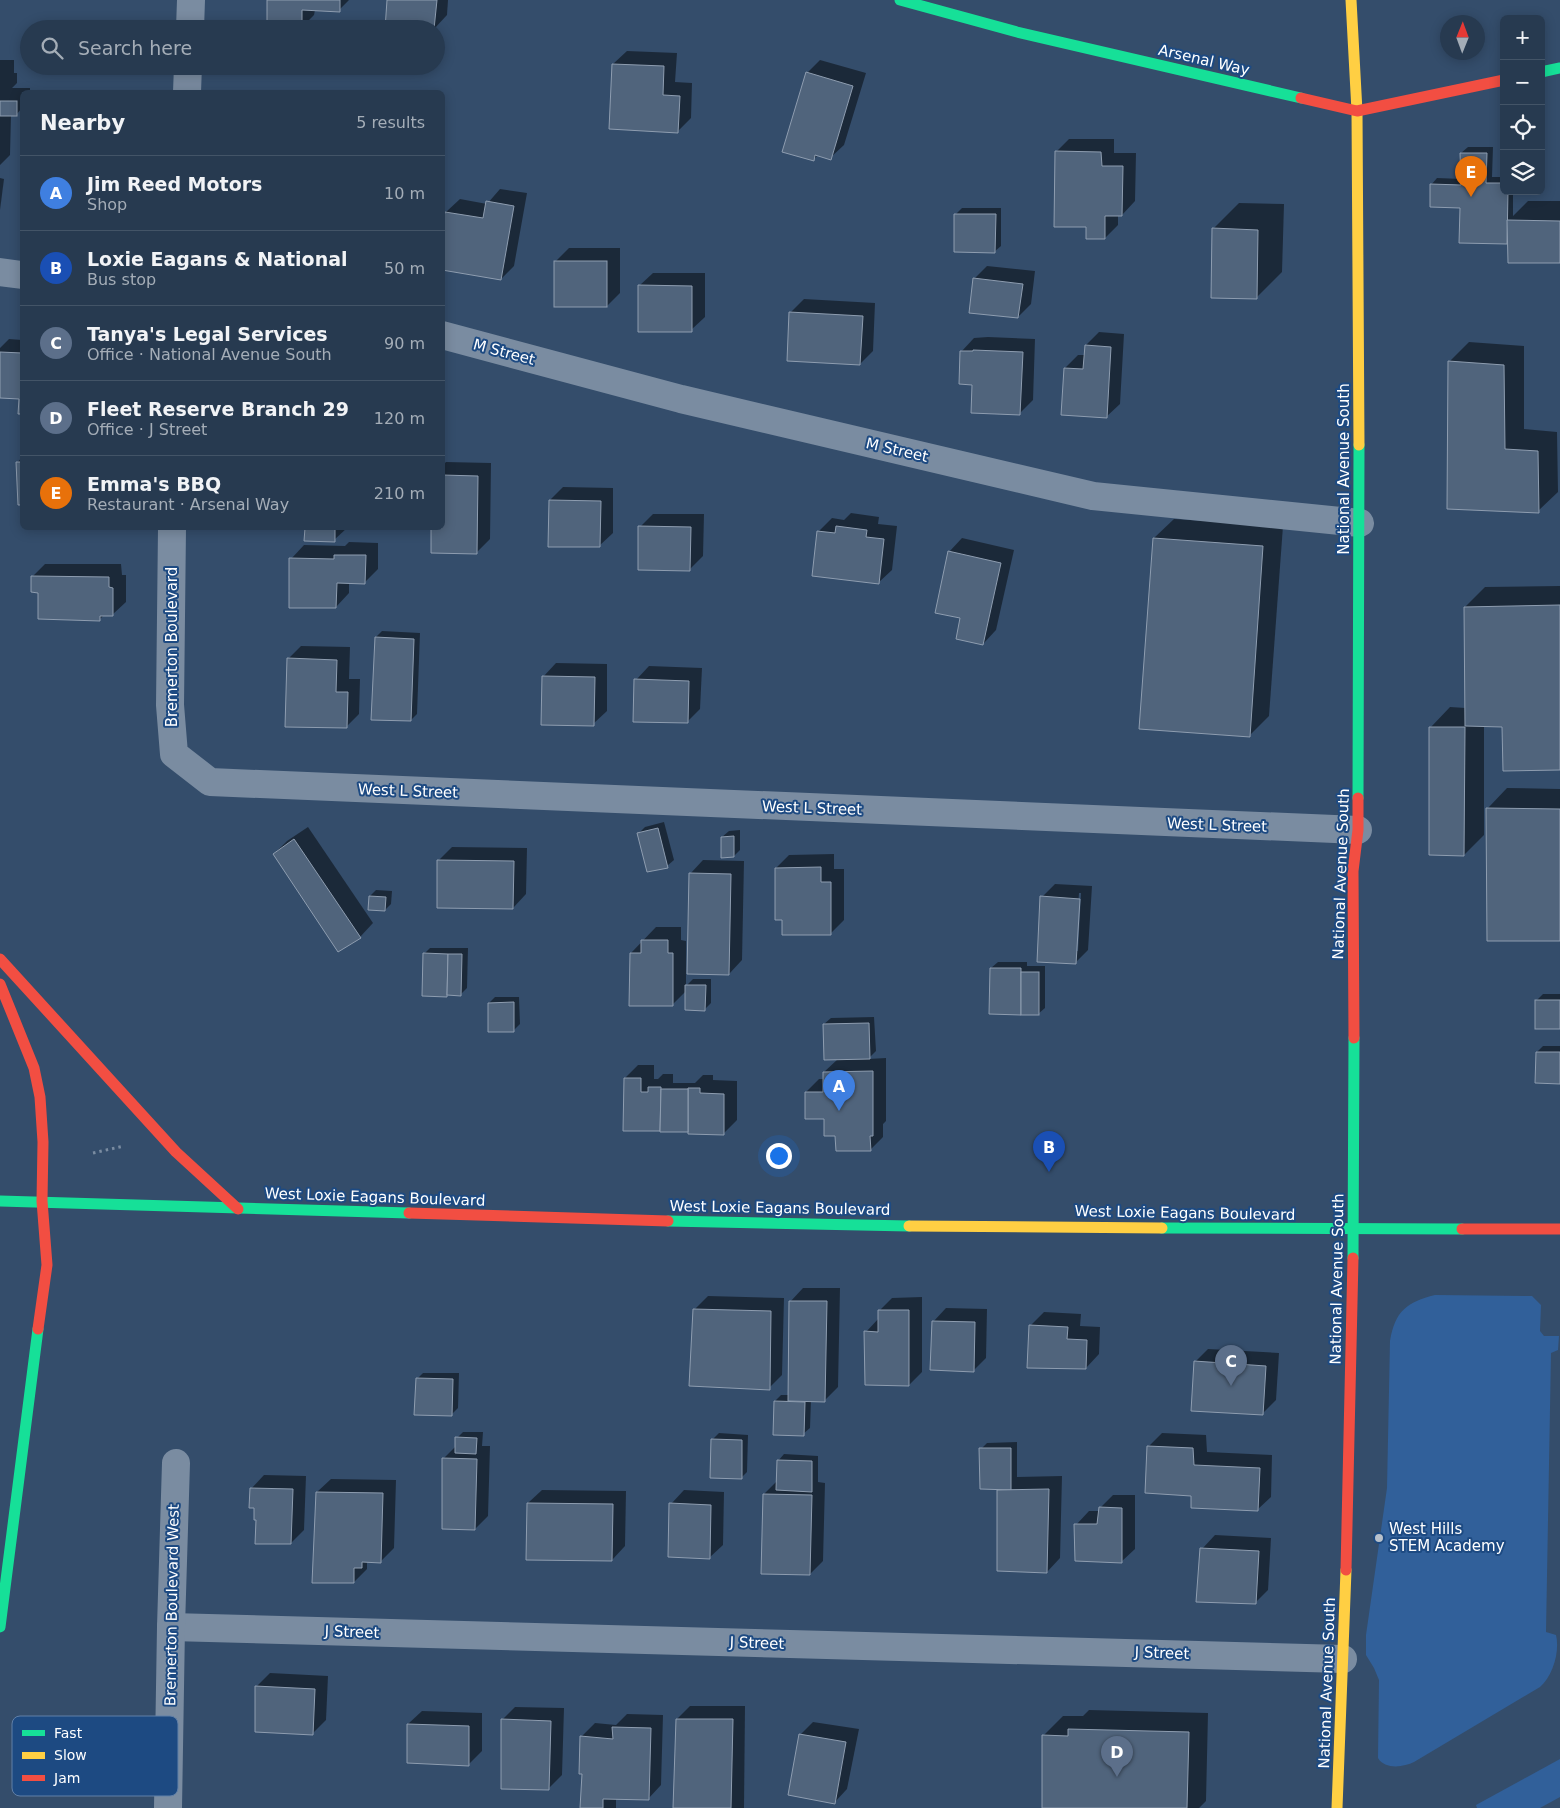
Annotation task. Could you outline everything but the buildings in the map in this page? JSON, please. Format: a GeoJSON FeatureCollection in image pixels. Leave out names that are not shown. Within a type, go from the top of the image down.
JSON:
{"type":"FeatureCollection","features":[{"type":"Feature","properties":{"kind":"main road","name":"Arsenal Way"},"geometry":{"type":"LineString","coordinates":[[900,0],[1017,32],[1357,111],[1500,81]]}},
{"type":"Feature","properties":{"kind":"main road","name":"National Avenue South"},"geometry":{"type":"LineString","coordinates":[[1337,1808],[1352,1342],[1353,871],[1358,830],[1360,523],[1357,111],[1351,0]]}},
{"type":"Feature","properties":{"kind":"main road"},"geometry":{"type":"LineString","coordinates":[[1545,71],[1560,68]]}},
{"type":"Feature","properties":{"kind":"main road"},"geometry":{"type":"LineString","coordinates":[[0,959],[176,1152],[204,1180],[238,1208]]}},
{"type":"Feature","properties":{"kind":"main road"},"geometry":{"type":"LineString","coordinates":[[0,984],[25,1042],[34,1068],[40,1097],[42,1201],[47,1265],[27,1404],[0,1627]]}},
{"type":"Feature","properties":{"kind":"main road","name":"West Loxie Eagans Boulevard"},"geometry":{"type":"LineString","coordinates":[[0,1201],[808,1225],[1560,1229]]}},
{"type":"Feature","properties":{"kind":"street"},"geometry":{"type":"LineString","coordinates":[[190,20],[191,0]]}},
{"type":"Feature","properties":{"kind":"street"},"geometry":{"type":"LineString","coordinates":[[187,90],[188,75]]}},
{"type":"Feature","properties":{"kind":"street"},"geometry":{"type":"LineString","coordinates":[[0,272],[20,275]]}},
{"type":"Feature","properties":{"kind":"street","name":"M Street"},"geometry":{"type":"LineString","coordinates":[[445,336],[681,399],[1093,496],[1360,523]]}},
{"type":"Feature","properties":{"kind":"street","name":"Bremerton Boulevard"},"geometry":{"type":"LineString","coordinates":[[172,530],[170,706],[174,754],[210,782],[266,785]]}},
{"type":"Feature","properties":{"kind":"street","name":"West L Street"},"geometry":{"type":"LineString","coordinates":[[266,785],[1358,830]]}},
{"type":"Feature","properties":{"kind":"street","name":"Bremerton Boulevard West"},"geometry":{"type":"LineString","coordinates":[[170,1716],[176,1462]]}},
{"type":"Feature","properties":{"kind":"street","name":"J Street"},"geometry":{"type":"LineString","coordinates":[[171,1627],[1343,1659]]}},
{"type":"Feature","properties":{"kind":"path"},"geometry":{"type":"LineString","coordinates":[[93,1153],[131,1144]]}},
{"type":"Feature","properties":{"kind":"shaded area"},"geometry":{"type":"Polygon","coordinates":[[[1435,1295],[1532,1296],[1541,1305],[1540,1331],[1544,1336],[1559,1336],[1558,1350],[1551,1353],[1546,1632],[1556,1635],[1557,1648],[1552,1670],[1540,1687],[1414,1762],[1390,1766],[1381,1762],[1378,1758],[1379,1680],[1366,1655],[1366,1635],[1387,1488],[1390,1341],[1395,1322],[1404,1309],[1417,1301],[1435,1295]]]}},
{"type":"Feature","properties":{"kind":"shaded area"},"geometry":{"type":"Polygon","coordinates":[[[1560,1759],[1560,1797],[1540,1808],[1477,1808],[1476,1805],[1560,1759]]]}},
{"type":"Feature","properties":{"kind":"traffic: fast"},"geometry":{"type":"LineString","coordinates":[[900,0],[1017,32],[1301,98]]}},
{"type":"Feature","properties":{"kind":"traffic: fast"},"geometry":{"type":"LineString","coordinates":[[1545,71],[1560,68]]}},
{"type":"Feature","properties":{"kind":"traffic: fast"},"geometry":{"type":"LineString","coordinates":[[1358,798],[1359,445]]}},
{"type":"Feature","properties":{"kind":"traffic: fast"},"geometry":{"type":"LineString","coordinates":[[1353,1258],[1354,1038]]}},
{"type":"Feature","properties":{"kind":"traffic: fast"},"geometry":{"type":"LineString","coordinates":[[0,1201],[409,1213]]}},
{"type":"Feature","properties":{"kind":"traffic: fast"},"geometry":{"type":"LineString","coordinates":[[668,1221],[909,1226]]}},
{"type":"Feature","properties":{"kind":"traffic: fast"},"geometry":{"type":"LineString","coordinates":[[1162,1228],[1462,1229]]}},
{"type":"Feature","properties":{"kind":"traffic: fast"},"geometry":{"type":"LineString","coordinates":[[0,1627],[38,1329]]}},
{"type":"Feature","properties":{"kind":"traffic: slow"},"geometry":{"type":"LineString","coordinates":[[1351,0],[1357,111],[1359,445]]}},
{"type":"Feature","properties":{"kind":"traffic: slow"},"geometry":{"type":"LineString","coordinates":[[909,1226],[1162,1228]]}},
{"type":"Feature","properties":{"kind":"traffic: slow"},"geometry":{"type":"LineString","coordinates":[[1337,1808],[1346,1570]]}},
{"type":"Feature","properties":{"kind":"traffic: jam"},"geometry":{"type":"LineString","coordinates":[[1301,98],[1357,111],[1500,81]]}},
{"type":"Feature","properties":{"kind":"traffic: jam"},"geometry":{"type":"LineString","coordinates":[[1354,1038],[1353,871],[1358,830],[1358,798]]}},
{"type":"Feature","properties":{"kind":"traffic: jam"},"geometry":{"type":"LineString","coordinates":[[0,959],[176,1152],[238,1209]]}},
{"type":"Feature","properties":{"kind":"traffic: jam"},"geometry":{"type":"LineString","coordinates":[[0,984],[34,1068],[40,1097],[43,1142],[42,1201],[47,1265],[38,1329]]}},
{"type":"Feature","properties":{"kind":"traffic: jam"},"geometry":{"type":"LineString","coordinates":[[409,1213],[668,1221]]}},
{"type":"Feature","properties":{"kind":"traffic: jam"},"geometry":{"type":"LineString","coordinates":[[1462,1229],[1560,1229]]}},
{"type":"Feature","properties":{"kind":"traffic: jam"},"geometry":{"type":"LineString","coordinates":[[1346,1570],[1353,1258]]}},
{"type":"Feature","properties":{"kind":"place","name":"Emma's BBQ"},"geometry":{"type":"Point","coordinates":[1471,197]}},
{"type":"Feature","properties":{"kind":"place","name":"Jim Reed Motors"},"geometry":{"type":"Point","coordinates":[839,1111]}},
{"type":"Feature","properties":{"kind":"place","name":"Loxie Eagans & National"},"geometry":{"type":"Point","coordinates":[1049,1172]}},
{"type":"Feature","properties":{"kind":"place","name":"Tanya's Legal Services"},"geometry":{"type":"Point","coordinates":[1231,1386]}},
{"type":"Feature","properties":{"kind":"place","name":"West Hills STEM Academy"},"geometry":{"type":"Point","coordinates":[1379,1538]}},
{"type":"Feature","properties":{"kind":"place","name":"Fleet Reserve Branch 29"},"geometry":{"type":"Point","coordinates":[1117,1777]}}]}
